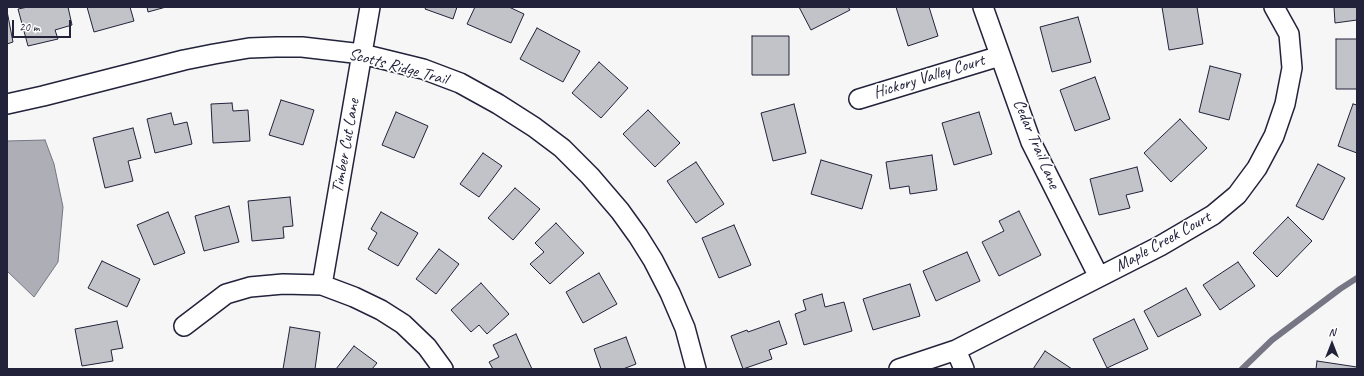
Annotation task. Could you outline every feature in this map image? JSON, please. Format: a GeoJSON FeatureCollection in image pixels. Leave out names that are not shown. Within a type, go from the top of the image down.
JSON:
{"type":"FeatureCollection","features":[{"type":"Feature","properties":{"kind":"street","name":"Timber Cut Lane"},"geometry":{"type":"LineString","coordinates":[[322,285],[370,7]]}},
{"type":"Feature","properties":{"kind":"street","name":"Cedar Trail Lane"},"geometry":{"type":"LineString","coordinates":[[983,7],[1031,142],[1099,277]]}},
{"type":"Feature","properties":{"kind":"street","name":"Maple Creek Court"},"geometry":{"type":"LineString","coordinates":[[899,369],[956,350],[1160,246],[1214,215],[1237,195],[1257,168],[1274,136],[1285,104],[1292,68],[1289,34],[1274,7]]}},
{"type":"Feature","properties":{"kind":"street","name":"Scotts Ridge Trail"},"geometry":{"type":"LineString","coordinates":[[7,104],[184,60],[249,48],[302,47],[362,54],[423,69],[460,83],[498,104],[534,127],[562,148],[590,176],[620,211],[653,260],[670,293],[685,328],[696,369]]}},
{"type":"Feature","properties":{"kind":"street","name":"Hickory Valley Court"},"geometry":{"type":"LineString","coordinates":[[859,99],[1000,56]]}},
{"type":"Feature","properties":{"kind":"street"},"geometry":{"type":"LineString","coordinates":[[184,326],[226,294],[250,287],[283,284],[322,285],[354,297],[381,310],[402,324],[427,347],[443,369]]}},
{"type":"Feature","properties":{"kind":"street"},"geometry":{"type":"LineString","coordinates":[[956,350],[964,369]]}},
{"type":"Feature","properties":{"kind":"shaded area"},"geometry":{"type":"Polygon","coordinates":[[[45,140],[54,164],[63,207],[58,262],[34,297],[7,271],[7,141],[45,140]]]}},
{"type":"Feature","properties":{"kind":"building"},"geometry":{"type":"Polygon","coordinates":[[[28,7],[68,7],[72,25],[55,30],[58,39],[28,46],[18,9],[28,7]]]}},
{"type":"Feature","properties":{"kind":"building"},"geometry":{"type":"Polygon","coordinates":[[[87,7],[130,7],[134,21],[94,32],[87,7]]]}},
{"type":"Feature","properties":{"kind":"building"},"geometry":{"type":"Polygon","coordinates":[[[147,7],[166,7],[148,12],[147,7]]]}},
{"type":"Feature","properties":{"kind":"building"},"geometry":{"type":"Polygon","coordinates":[[[426,7],[457,7],[453,19],[425,9],[426,7]]]}},
{"type":"Feature","properties":{"kind":"building"},"geometry":{"type":"Polygon","coordinates":[[[475,7],[509,7],[524,14],[511,43],[467,24],[475,7]]]}},
{"type":"Feature","properties":{"kind":"building"},"geometry":{"type":"Polygon","coordinates":[[[799,7],[848,7],[850,10],[811,30],[799,7]]]}},
{"type":"Feature","properties":{"kind":"building"},"geometry":{"type":"Polygon","coordinates":[[[896,7],[929,7],[938,36],[908,46],[896,7]]]}},
{"type":"Feature","properties":{"kind":"building"},"geometry":{"type":"Polygon","coordinates":[[[1162,7],[1197,7],[1203,44],[1169,50],[1162,7]]]}},
{"type":"Feature","properties":{"kind":"building"},"geometry":{"type":"Polygon","coordinates":[[[1334,7],[1357,7],[1357,20],[1335,23],[1334,7]]]}},
{"type":"Feature","properties":{"kind":"building"},"geometry":{"type":"Polygon","coordinates":[[[7,11],[13,42],[7,44],[7,11]]]}},
{"type":"Feature","properties":{"kind":"building"},"geometry":{"type":"Polygon","coordinates":[[[1078,17],[1091,62],[1052,72],[1040,27],[1078,17]]]}},
{"type":"Feature","properties":{"kind":"building"},"geometry":{"type":"Polygon","coordinates":[[[537,28],[580,51],[563,82],[520,59],[537,28]]]}},
{"type":"Feature","properties":{"kind":"building"},"geometry":{"type":"Polygon","coordinates":[[[752,36],[789,36],[789,75],[752,75],[752,36]]]}},
{"type":"Feature","properties":{"kind":"building"},"geometry":{"type":"Polygon","coordinates":[[[1336,39],[1357,39],[1357,89],[1336,89],[1336,39]]]}},
{"type":"Feature","properties":{"kind":"building"},"geometry":{"type":"Polygon","coordinates":[[[599,62],[628,88],[601,118],[572,93],[599,62]]]}},
{"type":"Feature","properties":{"kind":"building"},"geometry":{"type":"Polygon","coordinates":[[[1210,66],[1241,74],[1229,120],[1199,112],[1210,66]]]}},
{"type":"Feature","properties":{"kind":"building"},"geometry":{"type":"Polygon","coordinates":[[[1095,77],[1110,119],[1075,131],[1060,90],[1095,77]]]}},
{"type":"Feature","properties":{"kind":"building"},"geometry":{"type":"Polygon","coordinates":[[[281,100],[314,110],[303,145],[269,135],[281,100]]]}},
{"type":"Feature","properties":{"kind":"building"},"geometry":{"type":"Polygon","coordinates":[[[232,103],[233,111],[248,110],[250,141],[213,143],[211,104],[232,103]]]}},
{"type":"Feature","properties":{"kind":"building"},"geometry":{"type":"Polygon","coordinates":[[[794,104],[806,153],[773,161],[761,113],[794,104]]]}},
{"type":"Feature","properties":{"kind":"building"},"geometry":{"type":"Polygon","coordinates":[[[1353,104],[1357,105],[1357,153],[1338,146],[1353,104]]]}},
{"type":"Feature","properties":{"kind":"building"},"geometry":{"type":"Polygon","coordinates":[[[648,110],[680,143],[655,167],[623,134],[648,110]]]}},
{"type":"Feature","properties":{"kind":"building"},"geometry":{"type":"Polygon","coordinates":[[[396,112],[428,126],[414,158],[382,145],[396,112]]]}},
{"type":"Feature","properties":{"kind":"building"},"geometry":{"type":"Polygon","coordinates":[[[979,112],[992,154],[954,165],[942,123],[979,112]]]}},
{"type":"Feature","properties":{"kind":"building"},"geometry":{"type":"Polygon","coordinates":[[[171,113],[174,125],[187,122],[192,144],[155,153],[147,119],[171,113]]]}},
{"type":"Feature","properties":{"kind":"building"},"geometry":{"type":"Polygon","coordinates":[[[1180,119],[1207,148],[1171,182],[1144,153],[1180,119]]]}},
{"type":"Feature","properties":{"kind":"building"},"geometry":{"type":"Polygon","coordinates":[[[133,128],[141,158],[128,161],[133,181],[105,188],[93,138],[133,128]]]}},
{"type":"Feature","properties":{"kind":"building"},"geometry":{"type":"Polygon","coordinates":[[[483,153],[502,166],[479,197],[460,184],[483,153]]]}},
{"type":"Feature","properties":{"kind":"building"},"geometry":{"type":"Polygon","coordinates":[[[932,155],[937,190],[910,194],[909,186],[890,189],[886,162],[932,155]]]}},
{"type":"Feature","properties":{"kind":"building"},"geometry":{"type":"Polygon","coordinates":[[[821,160],[872,175],[862,209],[811,194],[821,160]]]}},
{"type":"Feature","properties":{"kind":"building"},"geometry":{"type":"Polygon","coordinates":[[[696,162],[724,204],[696,223],[667,181],[696,162]]]}},
{"type":"Feature","properties":{"kind":"building"},"geometry":{"type":"Polygon","coordinates":[[[1318,164],[1345,178],[1323,220],[1296,206],[1318,164]]]}},
{"type":"Feature","properties":{"kind":"building"},"geometry":{"type":"Polygon","coordinates":[[[1137,167],[1143,191],[1126,195],[1130,208],[1099,215],[1090,179],[1137,167]]]}},
{"type":"Feature","properties":{"kind":"building"},"geometry":{"type":"Polygon","coordinates":[[[515,188],[540,209],[513,240],[488,218],[515,188]]]}},
{"type":"Feature","properties":{"kind":"building"},"geometry":{"type":"Polygon","coordinates":[[[290,197],[293,226],[283,227],[284,238],[252,241],[248,201],[290,197]]]}},
{"type":"Feature","properties":{"kind":"building"},"geometry":{"type":"Polygon","coordinates":[[[229,206],[239,242],[204,251],[195,216],[229,206]]]}},
{"type":"Feature","properties":{"kind":"building"},"geometry":{"type":"Polygon","coordinates":[[[1019,211],[1041,255],[999,276],[982,242],[1004,231],[999,221],[1019,211]]]}},
{"type":"Feature","properties":{"kind":"building"},"geometry":{"type":"Polygon","coordinates":[[[168,212],[185,253],[154,265],[137,225],[168,212]]]}},
{"type":"Feature","properties":{"kind":"building"},"geometry":{"type":"Polygon","coordinates":[[[381,212],[418,233],[398,266],[368,249],[377,233],[371,229],[381,212]]]}},
{"type":"Feature","properties":{"kind":"building"},"geometry":{"type":"Polygon","coordinates":[[[1288,217],[1312,241],[1277,277],[1253,253],[1288,217]]]}},
{"type":"Feature","properties":{"kind":"building"},"geometry":{"type":"Polygon","coordinates":[[[556,223],[584,253],[550,284],[530,264],[544,252],[535,243],[556,223]]]}},
{"type":"Feature","properties":{"kind":"building"},"geometry":{"type":"Polygon","coordinates":[[[734,225],[751,265],[719,278],[702,238],[734,225]]]}},
{"type":"Feature","properties":{"kind":"building"},"geometry":{"type":"Polygon","coordinates":[[[439,249],[459,264],[436,294],[416,279],[439,249]]]}},
{"type":"Feature","properties":{"kind":"building"},"geometry":{"type":"Polygon","coordinates":[[[967,252],[980,281],[936,301],[923,271],[967,252]]]}},
{"type":"Feature","properties":{"kind":"building"},"geometry":{"type":"Polygon","coordinates":[[[102,261],[140,279],[127,307],[88,288],[102,261]]]}},
{"type":"Feature","properties":{"kind":"building"},"geometry":{"type":"Polygon","coordinates":[[[1238,262],[1255,286],[1220,310],[1203,285],[1238,262]]]}},
{"type":"Feature","properties":{"kind":"building"},"geometry":{"type":"Polygon","coordinates":[[[599,273],[617,304],[583,323],[566,292],[599,273]]]}},
{"type":"Feature","properties":{"kind":"building"},"geometry":{"type":"Polygon","coordinates":[[[481,283],[509,314],[487,334],[479,325],[471,332],[451,310],[481,283]]]}},
{"type":"Feature","properties":{"kind":"building"},"geometry":{"type":"Polygon","coordinates":[[[910,284],[920,316],[873,330],[863,299],[910,284]]]}},
{"type":"Feature","properties":{"kind":"building"},"geometry":{"type":"Polygon","coordinates":[[[1186,288],[1201,315],[1158,337],[1144,311],[1186,288]]]}},
{"type":"Feature","properties":{"kind":"building"},"geometry":{"type":"Polygon","coordinates":[[[822,294],[825,307],[844,302],[852,331],[804,345],[795,314],[806,310],[803,300],[822,294]]]}},
{"type":"Feature","properties":{"kind":"building"},"geometry":{"type":"Polygon","coordinates":[[[1134,319],[1148,349],[1107,368],[1093,339],[1134,319]]]}},
{"type":"Feature","properties":{"kind":"building"},"geometry":{"type":"Polygon","coordinates":[[[117,321],[123,348],[111,350],[113,361],[82,366],[75,329],[117,321]]]}},
{"type":"Feature","properties":{"kind":"building"},"geometry":{"type":"Polygon","coordinates":[[[779,321],[787,344],[769,350],[772,359],[743,369],[731,336],[747,330],[748,332],[779,321]]]}},
{"type":"Feature","properties":{"kind":"building"},"geometry":{"type":"Polygon","coordinates":[[[290,327],[320,332],[315,369],[283,369],[290,327]]]}},
{"type":"Feature","properties":{"kind":"building"},"geometry":{"type":"Polygon","coordinates":[[[516,334],[532,369],[493,369],[489,362],[499,357],[493,345],[516,334]]]}},
{"type":"Feature","properties":{"kind":"building"},"geometry":{"type":"Polygon","coordinates":[[[626,337],[636,364],[623,369],[601,369],[594,349],[626,337]]]}},
{"type":"Feature","properties":{"kind":"building"},"geometry":{"type":"Polygon","coordinates":[[[354,346],[377,363],[372,369],[336,369],[354,346]]]}},
{"type":"Feature","properties":{"kind":"building"},"geometry":{"type":"Polygon","coordinates":[[[1045,351],[1072,369],[1033,369],[1045,351]]]}},
{"type":"Feature","properties":{"kind":"building"},"geometry":{"type":"Polygon","coordinates":[[[1317,361],[1357,367],[1357,369],[1316,369],[1317,361]]]}},
{"type":"Feature","properties":{"kind":"waterway"},"geometry":{"type":"LineString","coordinates":[[1242,369],[1272,340],[1357,278]]}}]}
